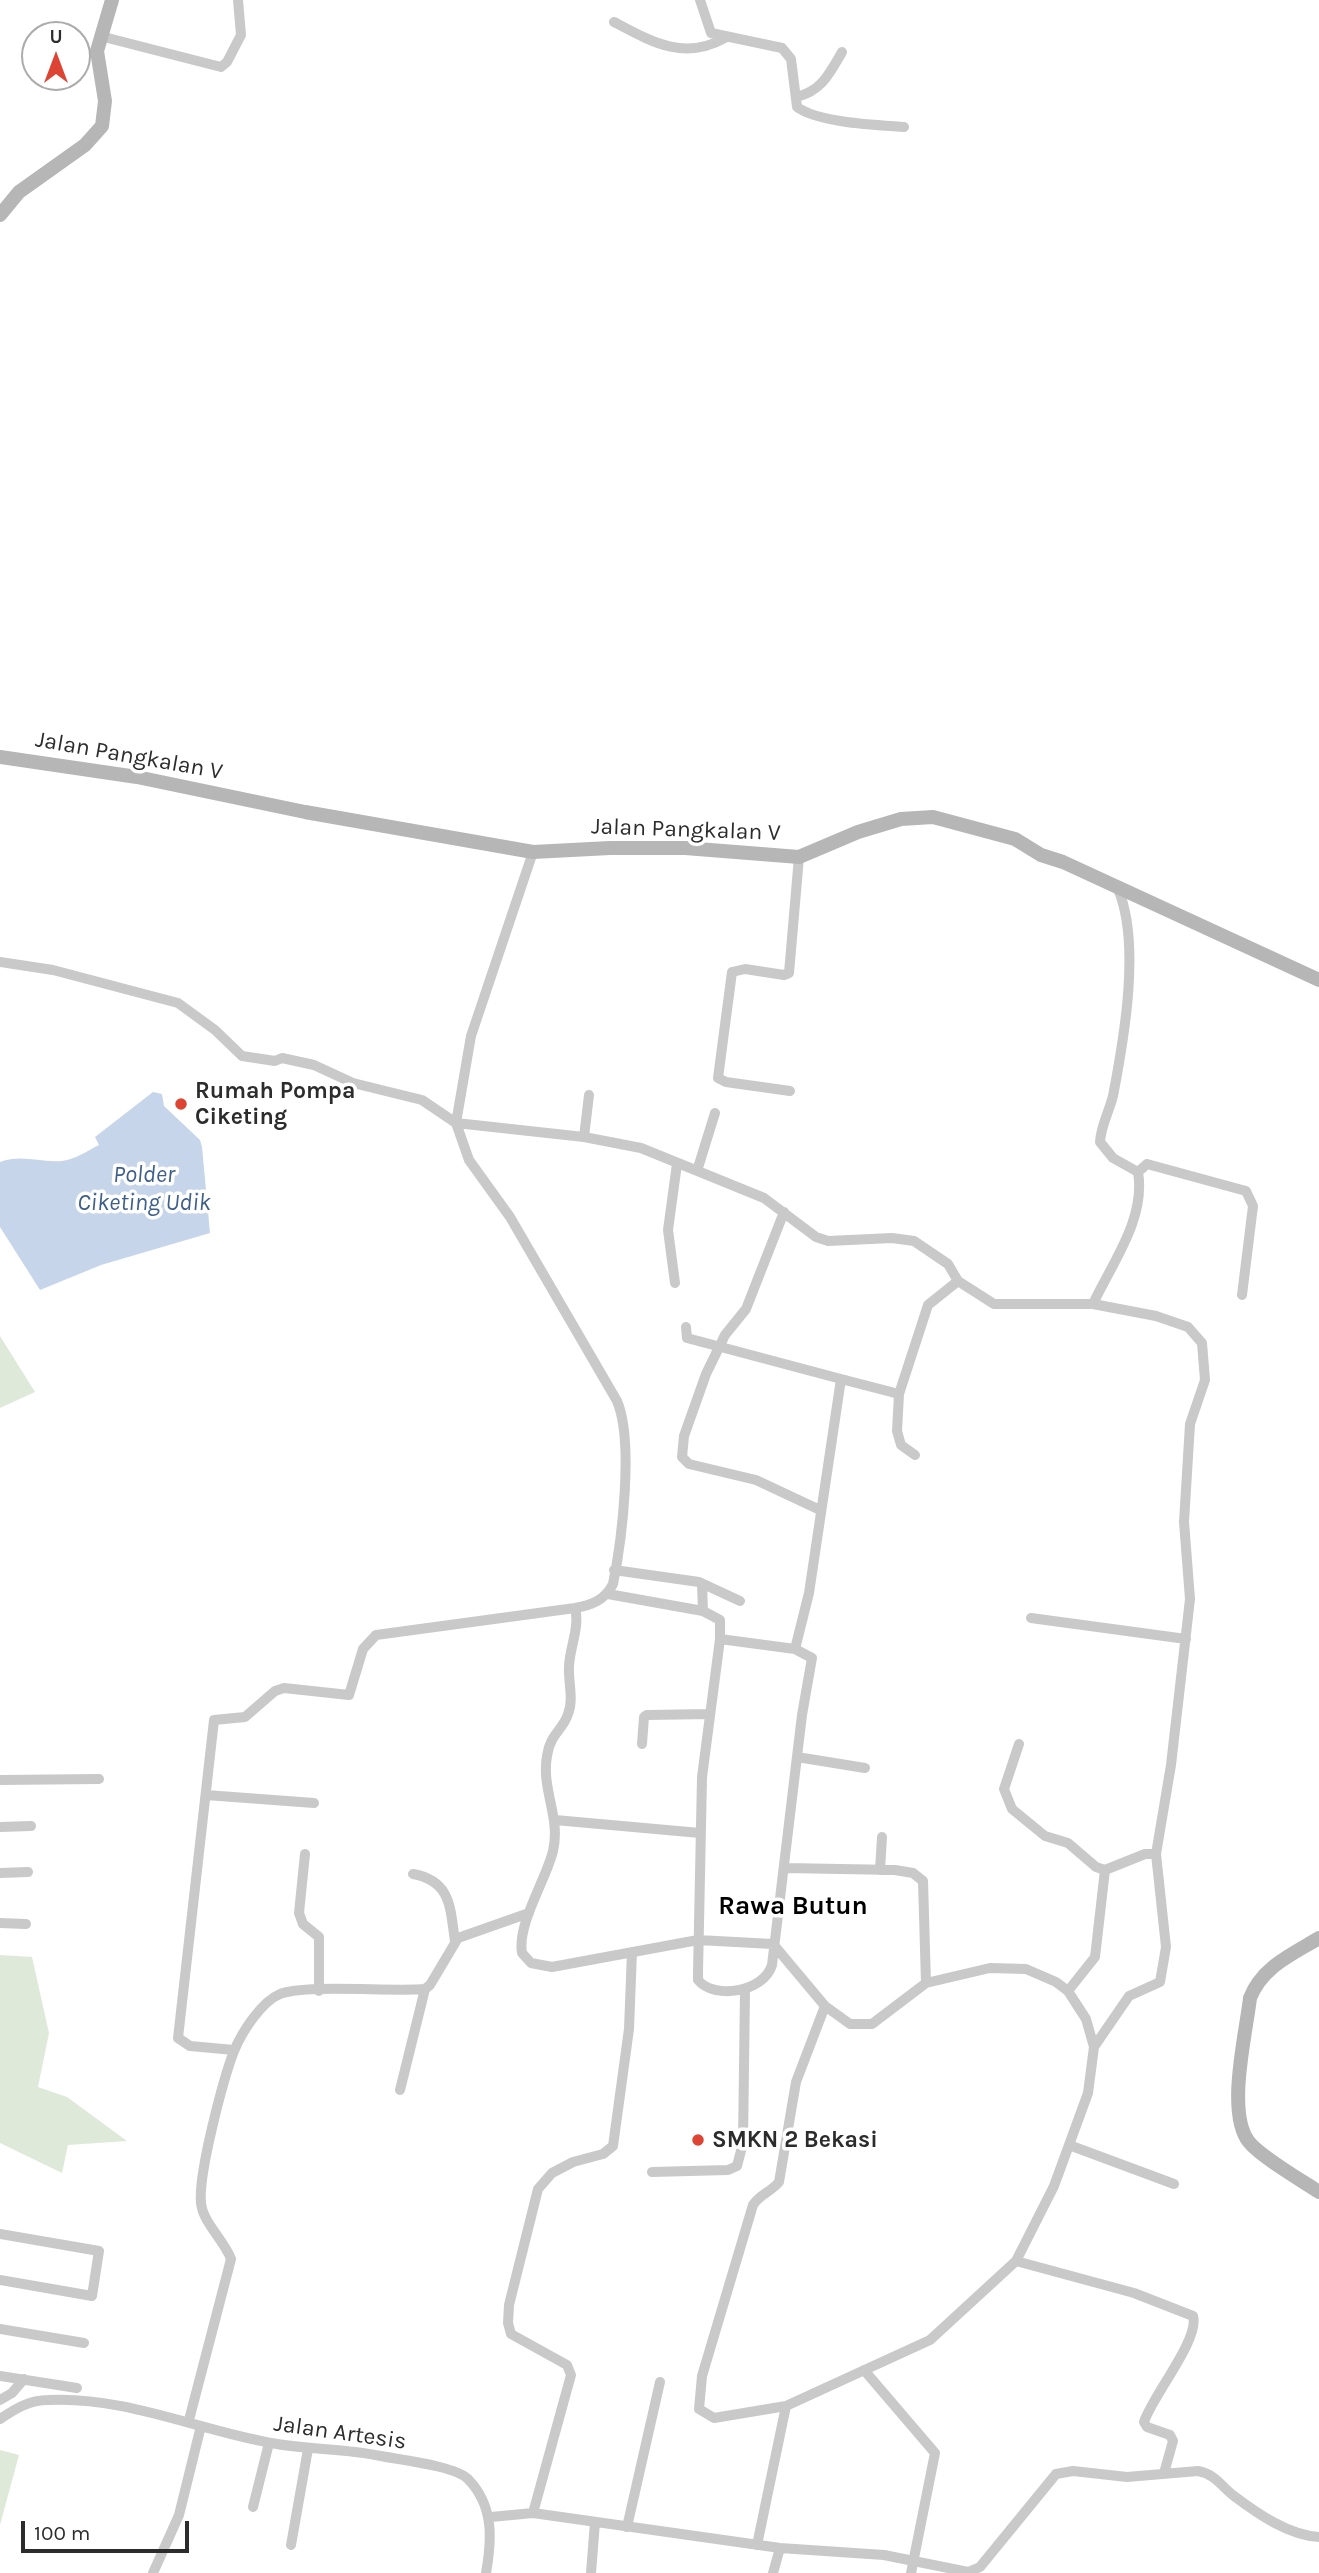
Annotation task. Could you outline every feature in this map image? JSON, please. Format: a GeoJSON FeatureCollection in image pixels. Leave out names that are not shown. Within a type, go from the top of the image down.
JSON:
{"type":"FeatureCollection","features":[{"type":"Feature","properties":{"kind":"street"},"geometry":{"type":"LineString","coordinates":[[0,215],[19,192],[85,145],[102,126],[105,112],[97,63],[100,36],[112,0]]}},
{"type":"Feature","properties":{"kind":"street"},"geometry":{"type":"LineString","coordinates":[[100,36],[221,67],[227,62],[241,34],[237,0]]}},
{"type":"Feature","properties":{"kind":"street"},"geometry":{"type":"LineString","coordinates":[[701,0],[711,33],[782,48],[790,59],[797,107],[803,111],[904,127]]}},
{"type":"Feature","properties":{"kind":"street"},"geometry":{"type":"LineString","coordinates":[[614,22],[663,46],[698,50],[725,38]]}},
{"type":"Feature","properties":{"kind":"street"},"geometry":{"type":"LineString","coordinates":[[796,97],[811,94],[820,86],[842,52]]}},
{"type":"Feature","properties":{"kind":"street","name":"Jalan Pangkalan V"},"geometry":{"type":"LineString","coordinates":[[0,757],[137,777],[305,812],[533,852],[685,848],[799,857],[890,822],[933,817],[1015,839],[1041,855],[1319,979]]}},
{"type":"Feature","properties":{"kind":"street"},"geometry":{"type":"LineString","coordinates":[[234,2050],[190,2046],[178,2038],[214,1720],[245,1717],[275,1691],[284,1688],[349,1695],[363,1649],[376,1635],[591,1605],[608,1594],[613,1584],[626,1455],[622,1414],[510,1217],[469,1160],[456,1123],[471,1036],[533,852]]}},
{"type":"Feature","properties":{"kind":"street"},"geometry":{"type":"LineString","coordinates":[[790,1091],[726,1082],[718,1077],[732,972],[745,969],[784,975],[789,973],[799,857]]}},
{"type":"Feature","properties":{"kind":"street"},"geometry":{"type":"LineString","coordinates":[[1118,889],[1126,914],[1125,1030],[1100,1142],[1113,1158],[1138,1172]]}},
{"type":"Feature","properties":{"kind":"street"},"geometry":{"type":"LineString","coordinates":[[0,962],[53,970],[178,1003],[215,1030],[242,1056],[314,1065],[353,1083],[422,1100],[456,1123],[584,1137],[641,1148],[764,1198],[816,1237],[828,1241],[892,1238],[914,1241],[948,1264],[958,1281],[994,1304],[1093,1304],[1156,1316],[1188,1327],[1202,1343],[1206,1380],[1190,1424],[1184,1495],[1190,1573],[1186,1639],[1156,1854],[1167,1947],[1160,1982],[1129,1996],[1094,2047]]}},
{"type":"Feature","properties":{"kind":"street"},"geometry":{"type":"LineString","coordinates":[[584,1137],[589,1095]]}},
{"type":"Feature","properties":{"kind":"street"},"geometry":{"type":"LineString","coordinates":[[697,1171],[715,1113]]}},
{"type":"Feature","properties":{"kind":"street"},"geometry":{"type":"LineString","coordinates":[[675,1283],[668,1230],[677,1164]]}},
{"type":"Feature","properties":{"kind":"street"},"geometry":{"type":"LineString","coordinates":[[1138,1172],[1147,1164],[1246,1191],[1253,1206],[1242,1295]]}},
{"type":"Feature","properties":{"kind":"street"},"geometry":{"type":"LineString","coordinates":[[1093,1304],[1139,1205],[1138,1172]]}},
{"type":"Feature","properties":{"kind":"street"},"geometry":{"type":"LineString","coordinates":[[784,1212],[746,1309],[706,1374],[684,1436],[684,1461],[756,1480],[820,1510]]}},
{"type":"Feature","properties":{"kind":"street"},"geometry":{"type":"LineString","coordinates":[[915,1455],[901,1445],[897,1431],[899,1394],[928,1305],[958,1281]]}},
{"type":"Feature","properties":{"kind":"street"},"geometry":{"type":"LineString","coordinates":[[686,1327],[687,1338],[719,1349],[899,1394]]}},
{"type":"Feature","properties":{"kind":"street"},"geometry":{"type":"LineString","coordinates":[[795,1649],[806,1607],[841,1379]]}},
{"type":"Feature","properties":{"kind":"street"},"geometry":{"type":"LineString","coordinates":[[614,1570],[702,1584],[740,1601]]}},
{"type":"Feature","properties":{"kind":"street"},"geometry":{"type":"LineString","coordinates":[[702,1584],[703,1611]]}},
{"type":"Feature","properties":{"kind":"street"},"geometry":{"type":"LineString","coordinates":[[608,1594],[703,1611],[720,1620],[720,1639],[702,1777],[698,1940],[701,1984],[745,1991],[767,1978],[772,1965],[786,1868],[797,1757],[813,1667],[809,1654],[795,1649],[720,1639]]}},
{"type":"Feature","properties":{"kind":"street"},"geometry":{"type":"LineString","coordinates":[[575,1608],[578,1620],[569,1664],[570,1709],[568,1717],[555,1731],[546,1759],[546,1786],[555,1820],[554,1848],[529,1913],[521,1947],[531,1963],[552,1967],[698,1940],[773,1944],[825,2006],[850,2024],[872,2024],[926,1983],[990,1968],[1026,1969],[1068,1991],[1086,2019],[1094,2047],[1088,2093],[1054,2186],[1016,2261],[930,2340],[786,2406],[714,2418],[705,2415],[698,2403],[702,2376],[753,2205],[758,2197],[771,2192],[779,2182],[796,2082],[825,2006]]}},
{"type":"Feature","properties":{"kind":"street"},"geometry":{"type":"LineString","coordinates":[[1031,1618],[1186,1639]]}},
{"type":"Feature","properties":{"kind":"street"},"geometry":{"type":"LineString","coordinates":[[642,1744],[644,1717],[647,1715],[710,1714]]}},
{"type":"Feature","properties":{"kind":"street"},"geometry":{"type":"LineString","coordinates":[[1019,1744],[1004,1789],[1012,1810],[1045,1836],[1068,1843],[1096,1867],[1105,1870],[1145,1854],[1156,1854]]}},
{"type":"Feature","properties":{"kind":"street"},"geometry":{"type":"LineString","coordinates":[[797,1757],[865,1768]]}},
{"type":"Feature","properties":{"kind":"street"},"geometry":{"type":"LineString","coordinates":[[0,1780],[99,1779]]}},
{"type":"Feature","properties":{"kind":"street"},"geometry":{"type":"LineString","coordinates":[[206,1795],[314,1803]]}},
{"type":"Feature","properties":{"kind":"street"},"geometry":{"type":"LineString","coordinates":[[555,1820],[700,1833]]}},
{"type":"Feature","properties":{"kind":"street"},"geometry":{"type":"LineString","coordinates":[[0,1827],[32,1826]]}},
{"type":"Feature","properties":{"kind":"street"},"geometry":{"type":"LineString","coordinates":[[880,1870],[881,1837]]}},
{"type":"Feature","properties":{"kind":"street"},"geometry":{"type":"LineString","coordinates":[[305,1854],[299,1913],[303,1923],[319,1937],[319,1991]]}},
{"type":"Feature","properties":{"kind":"street"},"geometry":{"type":"LineString","coordinates":[[786,1868],[913,1873],[923,1881],[926,1983]]}},
{"type":"Feature","properties":{"kind":"street"},"geometry":{"type":"LineString","coordinates":[[1068,1991],[1095,1957],[1105,1870]]}},
{"type":"Feature","properties":{"kind":"street"},"geometry":{"type":"LineString","coordinates":[[0,1873],[28,1872]]}},
{"type":"Feature","properties":{"kind":"street"},"geometry":{"type":"LineString","coordinates":[[414,1874],[431,1878],[440,1886],[453,1916],[455,1941]]}},
{"type":"Feature","properties":{"kind":"street"},"geometry":{"type":"LineString","coordinates":[[400,2090],[425,1990],[455,1941],[475,1930],[529,1913]]}},
{"type":"Feature","properties":{"kind":"street"},"geometry":{"type":"LineString","coordinates":[[0,1923],[26,1923]]}},
{"type":"Feature","properties":{"kind":"street"},"geometry":{"type":"LineString","coordinates":[[1319,1938],[1267,1969],[1256,1983],[1250,1998],[1237,2105],[1241,2127],[1249,2143],[1319,2192]]}},
{"type":"Feature","properties":{"kind":"street"},"geometry":{"type":"LineString","coordinates":[[533,2514],[571,2375],[567,2365],[512,2334],[508,2323],[509,2305],[538,2189],[552,2173],[573,2162],[603,2154],[613,2146],[629,2029],[632,1952]]}},
{"type":"Feature","properties":{"kind":"street"},"geometry":{"type":"LineString","coordinates":[[189,2420],[231,2259],[225,2242],[212,2227],[201,2205],[206,2157],[234,2050],[264,2004],[289,1991],[425,1990]]}},
{"type":"Feature","properties":{"kind":"street"},"geometry":{"type":"LineString","coordinates":[[652,2172],[728,2169],[737,2166],[743,2143],[745,1991]]}},
{"type":"Feature","properties":{"kind":"street"},"geometry":{"type":"LineString","coordinates":[[1069,2145],[1174,2184]]}},
{"type":"Feature","properties":{"kind":"street"},"geometry":{"type":"LineString","coordinates":[[0,2234],[99,2251],[92,2296],[0,2280]]}},
{"type":"Feature","properties":{"kind":"street"},"geometry":{"type":"LineString","coordinates":[[1016,2261],[1133,2293],[1194,2316],[1194,2332],[1151,2403],[1144,2422],[1147,2427],[1170,2435],[1173,2441],[1164,2473]]}},
{"type":"Feature","properties":{"kind":"street"},"geometry":{"type":"LineString","coordinates":[[0,2329],[84,2343]]}},
{"type":"Feature","properties":{"kind":"street"},"geometry":{"type":"LineString","coordinates":[[864,2370],[934,2453],[911,2560],[911,2573]]}},
{"type":"Feature","properties":{"kind":"street"},"geometry":{"type":"LineString","coordinates":[[0,2376],[77,2388]]}},
{"type":"Feature","properties":{"kind":"street"},"geometry":{"type":"LineString","coordinates":[[0,2400],[12,2393],[24,2379]]}},
{"type":"Feature","properties":{"kind":"street"},"geometry":{"type":"LineString","coordinates":[[627,2527],[652,2431],[660,2382]]}},
{"type":"Feature","properties":{"kind":"street","name":"Jalan Artesis"},"geometry":{"type":"LineString","coordinates":[[0,2419],[30,2402],[49,2399],[189,2420],[201,2426],[270,2443],[308,2449],[359,2451],[466,2477],[491,2517]]}},
{"type":"Feature","properties":{"kind":"street"},"geometry":{"type":"LineString","coordinates":[[757,2546],[786,2406]]}},
{"type":"Feature","properties":{"kind":"street"},"geometry":{"type":"LineString","coordinates":[[153,2573],[179,2515],[201,2426]]}},
{"type":"Feature","properties":{"kind":"street"},"geometry":{"type":"LineString","coordinates":[[253,2507],[270,2443]]}},
{"type":"Feature","properties":{"kind":"street"},"geometry":{"type":"LineString","coordinates":[[291,2544],[308,2449]]}},
{"type":"Feature","properties":{"kind":"street"},"geometry":{"type":"LineString","coordinates":[[486,2573],[491,2517],[533,2514],[757,2546],[856,2551],[968,2572],[980,2567],[1056,2474],[1065,2470],[1128,2477],[1164,2473],[1210,2473],[1256,2511],[1294,2532],[1319,2537]]}},
{"type":"Feature","properties":{"kind":"street"},"geometry":{"type":"LineString","coordinates":[[591,2573],[594,2522]]}},
{"type":"Feature","properties":{"kind":"street"},"geometry":{"type":"LineString","coordinates":[[773,2573],[780,2548]]}},
{"type":"Feature","properties":{"kind":"green space"},"geometry":{"type":"Polygon","coordinates":[[[0,1336],[35,1392],[0,1408],[0,1336]]]}},
{"type":"Feature","properties":{"kind":"green space"},"geometry":{"type":"Polygon","coordinates":[[[0,1955],[32,1957],[49,2033],[38,2087],[67,2097],[127,2141],[68,2145],[62,2173],[0,2143],[0,1955]]]}},
{"type":"Feature","properties":{"kind":"green space"},"geometry":{"type":"Polygon","coordinates":[[[0,2450],[19,2455],[0,2525],[0,2450]]]}},
{"type":"Feature","properties":{"kind":"water","name":"Polder Ciketing Udik"},"geometry":{"type":"Polygon","coordinates":[[[153,1092],[162,1094],[164,1106],[200,1140],[210,1233],[101,1265],[40,1290],[0,1227],[0,1162],[16,1159],[62,1161],[77,1157],[99,1145],[95,1137],[153,1092]]]}},
{"type":"Feature","properties":{"kind":"place","name":"Rumah Pompa Ciketing"},"geometry":{"type":"Point","coordinates":[181,1104]}},
{"type":"Feature","properties":{"kind":"place","name":"SMKN 2 Bekasi"},"geometry":{"type":"Point","coordinates":[698,2140]}},
{"type":"Feature","properties":{"kind":"district","name":"Rawa Butun"},"geometry":{"type":"Point","coordinates":[793,1907]}}]}
